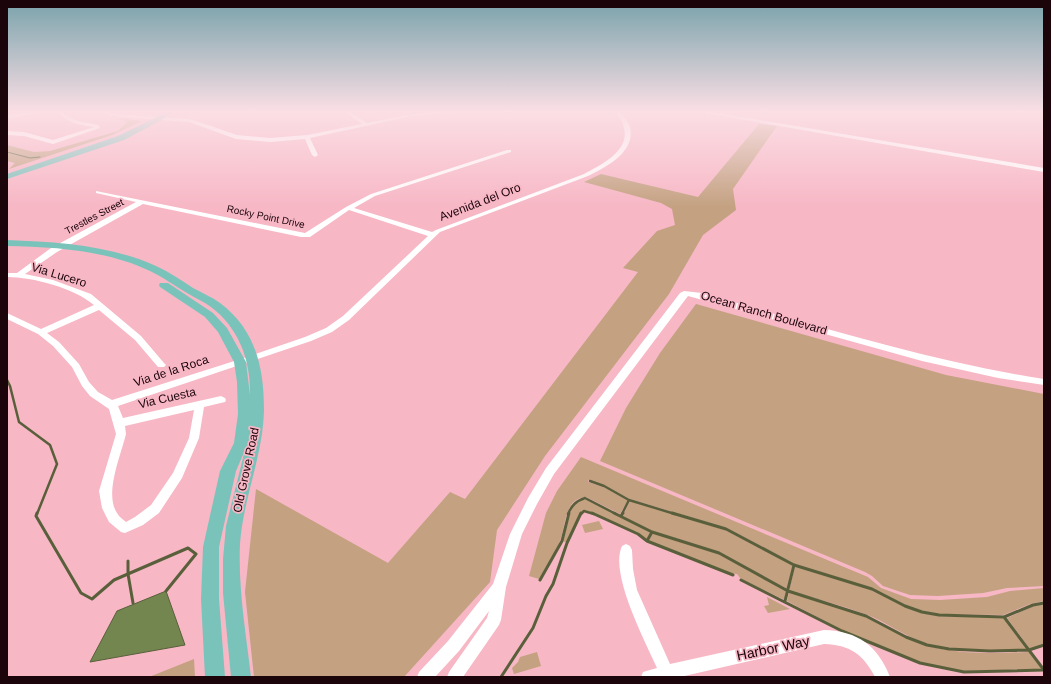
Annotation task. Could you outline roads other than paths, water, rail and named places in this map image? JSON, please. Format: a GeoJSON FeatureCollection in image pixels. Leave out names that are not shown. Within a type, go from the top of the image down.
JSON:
{"type":"FeatureCollection","features":[{"type":"Feature","properties":{"kind":"main road"},"geometry":{"type":"LineString","coordinates":[[7,174],[96,143]]}},
{"type":"Feature","properties":{"kind":"main road"},"geometry":{"type":"LineString","coordinates":[[7,177],[107,143]]}},
{"type":"Feature","properties":{"kind":"main road","name":"Old Grove Road"},"geometry":{"type":"LineString","coordinates":[[7,243],[118,255],[150,267],[220,309],[236,327],[244,340],[246,360],[245,414],[240,443],[228,471],[211,547],[210,599],[216,677]]}},
{"type":"Feature","properties":{"kind":"main road","name":"Old Grove Road"},"geometry":{"type":"LineString","coordinates":[[7,248],[58,248]]}},
{"type":"Feature","properties":{"kind":"main road","name":"Old Grove Road"},"geometry":{"type":"LineString","coordinates":[[241,677],[233,591],[232,542],[240,496],[255,441],[257,412],[256,376],[246,360]]}},
{"type":"Feature","properties":{"kind":"street"},"geometry":{"type":"LineString","coordinates":[[309,143],[315,155]]}},
{"type":"Feature","properties":{"kind":"street","name":"Avenida del Oro"},"geometry":{"type":"LineString","coordinates":[[246,360],[308,339],[329,330],[346,318],[433,235],[453,224],[586,175],[600,168],[621,152],[626,143]]}},
{"type":"Feature","properties":{"kind":"street"},"geometry":{"type":"LineString","coordinates":[[886,143],[1044,170]]}},
{"type":"Feature","properties":{"kind":"street","name":"Rocky Point Drive"},"geometry":{"type":"LineString","coordinates":[[98,192],[301,236],[313,233],[348,208],[390,189],[509,151]]}},
{"type":"Feature","properties":{"kind":"street","name":"Trestles Street"},"geometry":{"type":"LineString","coordinates":[[19,275],[58,248],[144,201]]}},
{"type":"Feature","properties":{"kind":"street"},"geometry":{"type":"LineString","coordinates":[[348,208],[433,235]]}},
{"type":"Feature","properties":{"kind":"street","name":"Via Lucero"},"geometry":{"type":"LineString","coordinates":[[7,275],[19,275],[50,282],[85,295],[138,338],[161,364]]}},
{"type":"Feature","properties":{"kind":"street","name":"Ocean Ranch Boulevard"},"geometry":{"type":"LineString","coordinates":[[454,677],[466,663],[494,620],[499,587],[516,534],[532,501],[550,471],[680,297],[687,293],[699,295],[942,363],[998,375],[1044,382]]}},
{"type":"Feature","properties":{"kind":"street"},"geometry":{"type":"LineString","coordinates":[[41,332],[100,306]]}},
{"type":"Feature","properties":{"kind":"street"},"geometry":{"type":"LineString","coordinates":[[7,316],[41,332],[56,344],[76,366],[85,384],[94,394],[111,404],[119,422],[121,434],[105,491],[108,508],[113,518],[124,528],[139,521],[155,510],[178,475],[194,438],[200,404]]}},
{"type":"Feature","properties":{"kind":"street","name":"Via de la Roca"},"geometry":{"type":"LineString","coordinates":[[111,404],[246,360]]}},
{"type":"Feature","properties":{"kind":"street","name":"Via Cuesta"},"geometry":{"type":"LineString","coordinates":[[119,422],[221,400]]}},
{"type":"Feature","properties":{"kind":"street"},"geometry":{"type":"LineString","coordinates":[[626,550],[626,569],[630,590],[667,674]]}},
{"type":"Feature","properties":{"kind":"street","name":"Ocean Ranch Boulevard"},"geometry":{"type":"LineString","coordinates":[[424,677],[440,663],[477,613],[499,587]]}},
{"type":"Feature","properties":{"kind":"street","name":"Harbor Way"},"geometry":{"type":"LineString","coordinates":[[648,677],[667,674],[826,637],[844,640],[861,649],[870,656],[883,677]]}},
{"type":"Feature","properties":{"kind":"waterway"},"geometry":{"type":"LineString","coordinates":[[7,152],[30,158],[40,157]]}},
{"type":"Feature","properties":{"kind":"waterway"},"geometry":{"type":"LineString","coordinates":[[7,380],[10,386],[19,422],[50,445],[57,464],[37,514]]}},
{"type":"Feature","properties":{"kind":"waterway"},"geometry":{"type":"LineString","coordinates":[[590,481],[604,486],[629,500]]}},
{"type":"Feature","properties":{"kind":"waterway"},"geometry":{"type":"LineString","coordinates":[[568,514],[571,508],[579,500],[585,498],[616,514]]}},
{"type":"Feature","properties":{"kind":"waterway"},"geometry":{"type":"LineString","coordinates":[[622,514],[629,500]]}},
{"type":"Feature","properties":{"kind":"waterway"},"geometry":{"type":"LineString","coordinates":[[629,500],[675,514]]}},
{"type":"Feature","properties":{"kind":"waterway"},"geometry":{"type":"LineString","coordinates":[[581,514],[584,511],[594,514]]}},
{"type":"Feature","properties":{"kind":"waterway"},"geometry":{"type":"LineString","coordinates":[[37,513],[36,516],[81,593],[92,599],[114,580],[128,574]]}},
{"type":"Feature","properties":{"kind":"waterway"},"geometry":{"type":"LineString","coordinates":[[540,580],[562,541],[569,513]]}},
{"type":"Feature","properties":{"kind":"waterway"},"geometry":{"type":"LineString","coordinates":[[501,677],[533,628],[546,596],[553,584],[567,543],[581,513]]}},
{"type":"Feature","properties":{"kind":"waterway"},"geometry":{"type":"LineString","coordinates":[[592,513],[638,534],[647,541]]}},
{"type":"Feature","properties":{"kind":"waterway"},"geometry":{"type":"LineString","coordinates":[[672,513],[726,529],[794,565]]}},
{"type":"Feature","properties":{"kind":"waterway"},"geometry":{"type":"LineString","coordinates":[[616,514],[652,532]]}},
{"type":"Feature","properties":{"kind":"waterway"},"geometry":{"type":"LineString","coordinates":[[647,541],[652,532]]}},
{"type":"Feature","properties":{"kind":"waterway"},"geometry":{"type":"LineString","coordinates":[[652,532],[719,553],[788,591]]}},
{"type":"Feature","properties":{"kind":"waterway"},"geometry":{"type":"LineString","coordinates":[[647,541],[733,575]]}},
{"type":"Feature","properties":{"kind":"waterway"},"geometry":{"type":"LineString","coordinates":[[128,574],[188,548],[196,554],[166,591]]}},
{"type":"Feature","properties":{"kind":"waterway"},"geometry":{"type":"LineString","coordinates":[[128,561],[128,574]]}},
{"type":"Feature","properties":{"kind":"waterway"},"geometry":{"type":"LineString","coordinates":[[788,591],[794,565]]}},
{"type":"Feature","properties":{"kind":"waterway"},"geometry":{"type":"LineString","coordinates":[[794,565],[872,589],[905,606],[922,612],[939,615],[1004,617]]}},
{"type":"Feature","properties":{"kind":"waterway"},"geometry":{"type":"LineString","coordinates":[[128,574],[133,603]]}},
{"type":"Feature","properties":{"kind":"waterway"},"geometry":{"type":"LineString","coordinates":[[741,580],[842,631],[920,663],[964,672],[1044,670],[1029,650]]}},
{"type":"Feature","properties":{"kind":"waterway"},"geometry":{"type":"LineString","coordinates":[[785,601],[788,591]]}},
{"type":"Feature","properties":{"kind":"waterway"},"geometry":{"type":"LineString","coordinates":[[788,591],[866,616],[906,637],[927,645],[949,649],[990,651],[1029,650]]}},
{"type":"Feature","properties":{"kind":"waterway"},"geometry":{"type":"LineString","coordinates":[[1004,617],[1033,605],[1044,603]]}},
{"type":"Feature","properties":{"kind":"waterway"},"geometry":{"type":"LineString","coordinates":[[1004,617],[1029,650]]}},
{"type":"Feature","properties":{"kind":"waterway"},"geometry":{"type":"LineString","coordinates":[[1029,650],[1044,645]]}}]}
